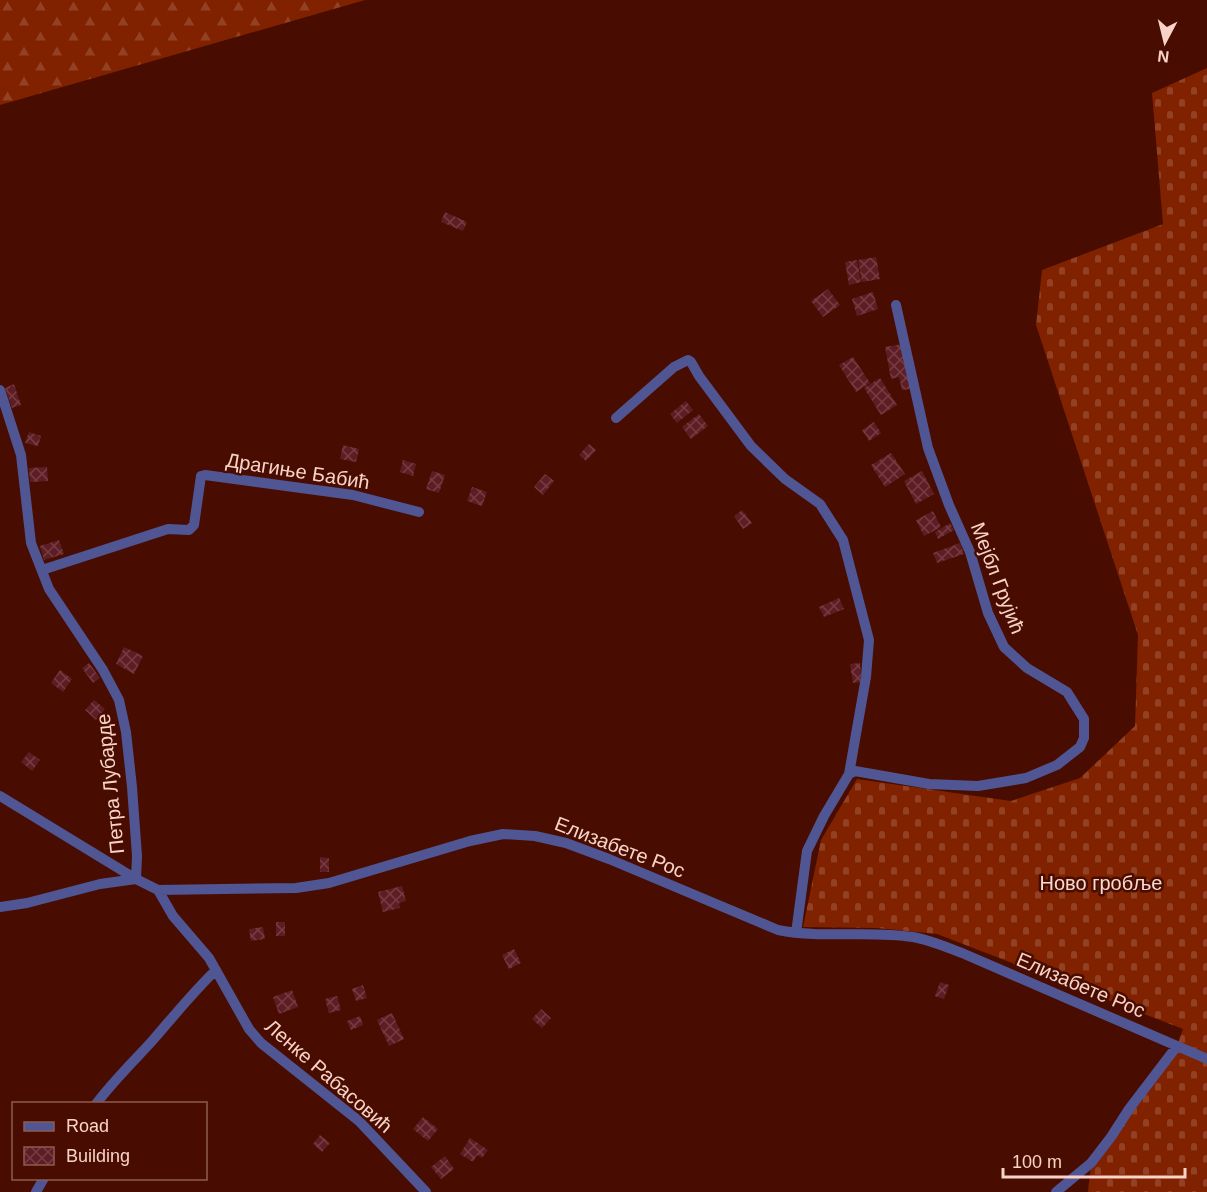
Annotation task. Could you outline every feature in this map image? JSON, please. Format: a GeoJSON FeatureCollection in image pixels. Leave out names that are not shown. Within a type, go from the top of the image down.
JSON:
{"type":"FeatureCollection","features":[{"type":"Feature","properties":{"kind":"street","name":"Мејбл Грујић"},"geometry":{"type":"LineString","coordinates":[[849,774],[855,771],[929,784],[978,786],[1026,778],[1057,765],[1080,747],[1084,738],[1084,719],[1067,692],[1027,668],[1004,647],[988,613],[970,552],[949,505],[928,448],[896,305]]}},
{"type":"Feature","properties":{"kind":"street"},"geometry":{"type":"LineString","coordinates":[[616,418],[674,367],[688,360],[751,446],[785,479],[820,504],[843,540],[869,640],[867,677],[849,774],[824,816],[807,851],[796,933]]}},
{"type":"Feature","properties":{"kind":"street","name":"Петра Лубарде"},"geometry":{"type":"LineString","coordinates":[[0,390],[21,455],[31,543],[49,590],[103,670],[119,700],[126,732],[132,787],[137,856],[136,879]]}},
{"type":"Feature","properties":{"kind":"street","name":"Драгиње Бабић"},"geometry":{"type":"LineString","coordinates":[[42,570],[168,529],[189,530],[194,525],[201,476],[353,495],[419,512]]}},
{"type":"Feature","properties":{"kind":"street","name":"Елизабете Рос"},"geometry":{"type":"LineString","coordinates":[[0,796],[158,890],[296,888],[329,883],[470,841],[503,834],[535,836],[566,843],[609,858],[778,930],[796,933],[897,936],[929,941],[962,953],[1207,1059]]}},
{"type":"Feature","properties":{"kind":"street"},"geometry":{"type":"LineString","coordinates":[[0,907],[27,903],[100,884],[136,879]]}},
{"type":"Feature","properties":{"kind":"street","name":"Ленке Рабасовић"},"geometry":{"type":"LineString","coordinates":[[158,890],[173,916],[209,958],[249,1029],[261,1043],[358,1121],[426,1192]]}},
{"type":"Feature","properties":{"kind":"street"},"geometry":{"type":"LineString","coordinates":[[98,1102],[115,1079],[216,970]]}},
{"type":"Feature","properties":{"kind":"street"},"geometry":{"type":"LineString","coordinates":[[1056,1192],[1091,1163],[1177,1046]]}},
{"type":"Feature","properties":{"kind":"green space"},"geometry":{"type":"Polygon","coordinates":[[[0,0],[365,0],[0,105],[0,0]]]}},
{"type":"Feature","properties":{"kind":"green space","name":"Ново гробље"},"geometry":{"type":"Polygon","coordinates":[[[1207,68],[1207,1192],[1088,1192],[1091,1166],[1177,1046],[1183,1029],[937,934],[877,928],[803,927],[821,840],[857,779],[1011,801],[1080,778],[1135,726],[1138,635],[1036,325],[1042,270],[1163,224],[1152,93],[1207,68]]]}},
{"type":"Feature","properties":{"kind":"building"},"geometry":{"type":"Polygon","coordinates":[[[445,212],[467,222],[463,231],[441,222],[445,212]]]}},
{"type":"Feature","properties":{"kind":"building"},"geometry":{"type":"Polygon","coordinates":[[[876,257],[880,279],[862,282],[858,260],[876,257]]]}},
{"type":"Feature","properties":{"kind":"building"},"geometry":{"type":"Polygon","coordinates":[[[857,260],[861,282],[849,285],[845,262],[857,260]]]}},
{"type":"Feature","properties":{"kind":"building"},"geometry":{"type":"Polygon","coordinates":[[[828,289],[840,305],[823,317],[811,301],[828,289]]]}},
{"type":"Feature","properties":{"kind":"building"},"geometry":{"type":"Polygon","coordinates":[[[873,292],[878,309],[857,316],[852,299],[873,292]]]}},
{"type":"Feature","properties":{"kind":"building"},"geometry":{"type":"Polygon","coordinates":[[[902,344],[911,389],[902,390],[899,377],[891,379],[885,347],[902,344]]]}},
{"type":"Feature","properties":{"kind":"building"},"geometry":{"type":"Polygon","coordinates":[[[853,357],[870,383],[856,392],[839,365],[853,357]]]}},
{"type":"Feature","properties":{"kind":"building"},"geometry":{"type":"Polygon","coordinates":[[[880,378],[897,405],[881,415],[864,388],[880,378]]]}},
{"type":"Feature","properties":{"kind":"building"},"geometry":{"type":"Polygon","coordinates":[[[14,384],[21,405],[12,408],[5,388],[14,384]]]}},
{"type":"Feature","properties":{"kind":"building"},"geometry":{"type":"Polygon","coordinates":[[[686,401],[693,410],[677,423],[670,414],[686,401]]]}},
{"type":"Feature","properties":{"kind":"building"},"geometry":{"type":"Polygon","coordinates":[[[699,414],[708,426],[691,439],[682,427],[699,414]]]}},
{"type":"Feature","properties":{"kind":"building"},"geometry":{"type":"Polygon","coordinates":[[[874,422],[881,433],[869,441],[862,430],[874,422]]]}},
{"type":"Feature","properties":{"kind":"building"},"geometry":{"type":"Polygon","coordinates":[[[29,432],[41,436],[38,446],[25,443],[29,432]]]}},
{"type":"Feature","properties":{"kind":"building"},"geometry":{"type":"Polygon","coordinates":[[[589,444],[596,450],[586,461],[579,455],[589,444]]]}},
{"type":"Feature","properties":{"kind":"building"},"geometry":{"type":"Polygon","coordinates":[[[343,445],[359,449],[356,462],[340,459],[343,445]]]}},
{"type":"Feature","properties":{"kind":"building"},"geometry":{"type":"Polygon","coordinates":[[[891,453],[905,474],[885,487],[871,465],[891,453]]]}},
{"type":"Feature","properties":{"kind":"building"},"geometry":{"type":"Polygon","coordinates":[[[403,460],[416,464],[413,476],[400,472],[403,460]]]}},
{"type":"Feature","properties":{"kind":"building"},"geometry":{"type":"Polygon","coordinates":[[[47,467],[48,481],[30,482],[29,468],[47,467]]]}},
{"type":"Feature","properties":{"kind":"building"},"geometry":{"type":"Polygon","coordinates":[[[432,471],[445,475],[439,493],[426,489],[432,471]]]}},
{"type":"Feature","properties":{"kind":"building"},"geometry":{"type":"Polygon","coordinates":[[[922,471],[934,494],[916,504],[904,481],[922,471]]]}},
{"type":"Feature","properties":{"kind":"building"},"geometry":{"type":"Polygon","coordinates":[[[545,474],[554,481],[543,495],[534,487],[545,474]]]}},
{"type":"Feature","properties":{"kind":"building"},"geometry":{"type":"Polygon","coordinates":[[[472,487],[487,492],[482,506],[467,501],[472,487]]]}},
{"type":"Feature","properties":{"kind":"building"},"geometry":{"type":"Polygon","coordinates":[[[742,510],[752,523],[743,529],[734,516],[742,510]]]}},
{"type":"Feature","properties":{"kind":"building"},"geometry":{"type":"Polygon","coordinates":[[[933,511],[941,527],[924,536],[916,520],[933,511]]]}},
{"type":"Feature","properties":{"kind":"building"},"geometry":{"type":"Polygon","coordinates":[[[950,523],[954,530],[938,539],[935,532],[950,523]]]}},
{"type":"Feature","properties":{"kind":"building"},"geometry":{"type":"Polygon","coordinates":[[[59,540],[64,554],[44,560],[40,546],[59,540]]]}},
{"type":"Feature","properties":{"kind":"building"},"geometry":{"type":"Polygon","coordinates":[[[960,543],[964,554],[937,563],[933,553],[960,543]]]}},
{"type":"Feature","properties":{"kind":"building"},"geometry":{"type":"Polygon","coordinates":[[[839,598],[844,609],[824,617],[819,607],[839,598]]]}},
{"type":"Feature","properties":{"kind":"building"},"geometry":{"type":"Polygon","coordinates":[[[1007,600],[1015,619],[1006,623],[998,604],[1007,600]]]}},
{"type":"Feature","properties":{"kind":"building"},"geometry":{"type":"Polygon","coordinates":[[[124,647],[143,656],[134,674],[116,664],[124,647]]]}},
{"type":"Feature","properties":{"kind":"building"},"geometry":{"type":"Polygon","coordinates":[[[89,663],[100,678],[93,683],[82,668],[89,663]]]}},
{"type":"Feature","properties":{"kind":"building"},"geometry":{"type":"Polygon","coordinates":[[[860,663],[862,682],[853,683],[850,664],[860,663]]]}},
{"type":"Feature","properties":{"kind":"building"},"geometry":{"type":"Polygon","coordinates":[[[60,670],[72,679],[63,692],[51,683],[60,670]]]}},
{"type":"Feature","properties":{"kind":"building"},"geometry":{"type":"Polygon","coordinates":[[[94,700],[105,709],[96,720],[85,710],[94,700]]]}},
{"type":"Feature","properties":{"kind":"building"},"geometry":{"type":"Polygon","coordinates":[[[29,752],[40,760],[32,771],[21,762],[29,752]]]}},
{"type":"Feature","properties":{"kind":"building"},"geometry":{"type":"Polygon","coordinates":[[[320,857],[329,858],[329,872],[320,872],[320,857]]]}},
{"type":"Feature","properties":{"kind":"building"},"geometry":{"type":"Polygon","coordinates":[[[402,886],[406,901],[399,903],[400,908],[383,912],[378,892],[402,886]]]}},
{"type":"Feature","properties":{"kind":"building"},"geometry":{"type":"Polygon","coordinates":[[[276,922],[285,922],[285,936],[276,936],[276,922]]]}},
{"type":"Feature","properties":{"kind":"building"},"geometry":{"type":"Polygon","coordinates":[[[263,927],[265,939],[251,941],[249,929],[263,927]]]}},
{"type":"Feature","properties":{"kind":"building"},"geometry":{"type":"Polygon","coordinates":[[[514,949],[521,963],[509,969],[502,955],[514,949]]]}},
{"type":"Feature","properties":{"kind":"building"},"geometry":{"type":"Polygon","coordinates":[[[940,982],[949,985],[944,999],[935,996],[940,982]]]}},
{"type":"Feature","properties":{"kind":"building"},"geometry":{"type":"Polygon","coordinates":[[[363,985],[367,998],[356,1001],[352,989],[363,985]]]}},
{"type":"Feature","properties":{"kind":"building"},"geometry":{"type":"Polygon","coordinates":[[[292,990],[298,1007],[279,1014],[273,997],[292,990]]]}},
{"type":"Feature","properties":{"kind":"building"},"geometry":{"type":"Polygon","coordinates":[[[337,996],[341,1010],[329,1013],[325,999],[337,996]]]}},
{"type":"Feature","properties":{"kind":"building"},"geometry":{"type":"Polygon","coordinates":[[[541,1009],[551,1018],[542,1028],[532,1019],[541,1009]]]}},
{"type":"Feature","properties":{"kind":"building"},"geometry":{"type":"Polygon","coordinates":[[[392,1013],[404,1039],[389,1046],[377,1020],[392,1013]]]}},
{"type":"Feature","properties":{"kind":"building"},"geometry":{"type":"Polygon","coordinates":[[[360,1016],[363,1025],[351,1030],[347,1021],[360,1016]]]}},
{"type":"Feature","properties":{"kind":"building"},"geometry":{"type":"Polygon","coordinates":[[[423,1117],[438,1129],[428,1141],[413,1129],[423,1117]]]}},
{"type":"Feature","properties":{"kind":"building"},"geometry":{"type":"Polygon","coordinates":[[[320,1135],[330,1143],[322,1152],[313,1144],[320,1135]]]}},
{"type":"Feature","properties":{"kind":"building"},"geometry":{"type":"Polygon","coordinates":[[[470,1138],[488,1150],[482,1158],[477,1155],[473,1162],[460,1154],[470,1138]]]}},
{"type":"Feature","properties":{"kind":"building"},"geometry":{"type":"Polygon","coordinates":[[[445,1156],[454,1169],[441,1179],[431,1167],[445,1156]]]}}]}
